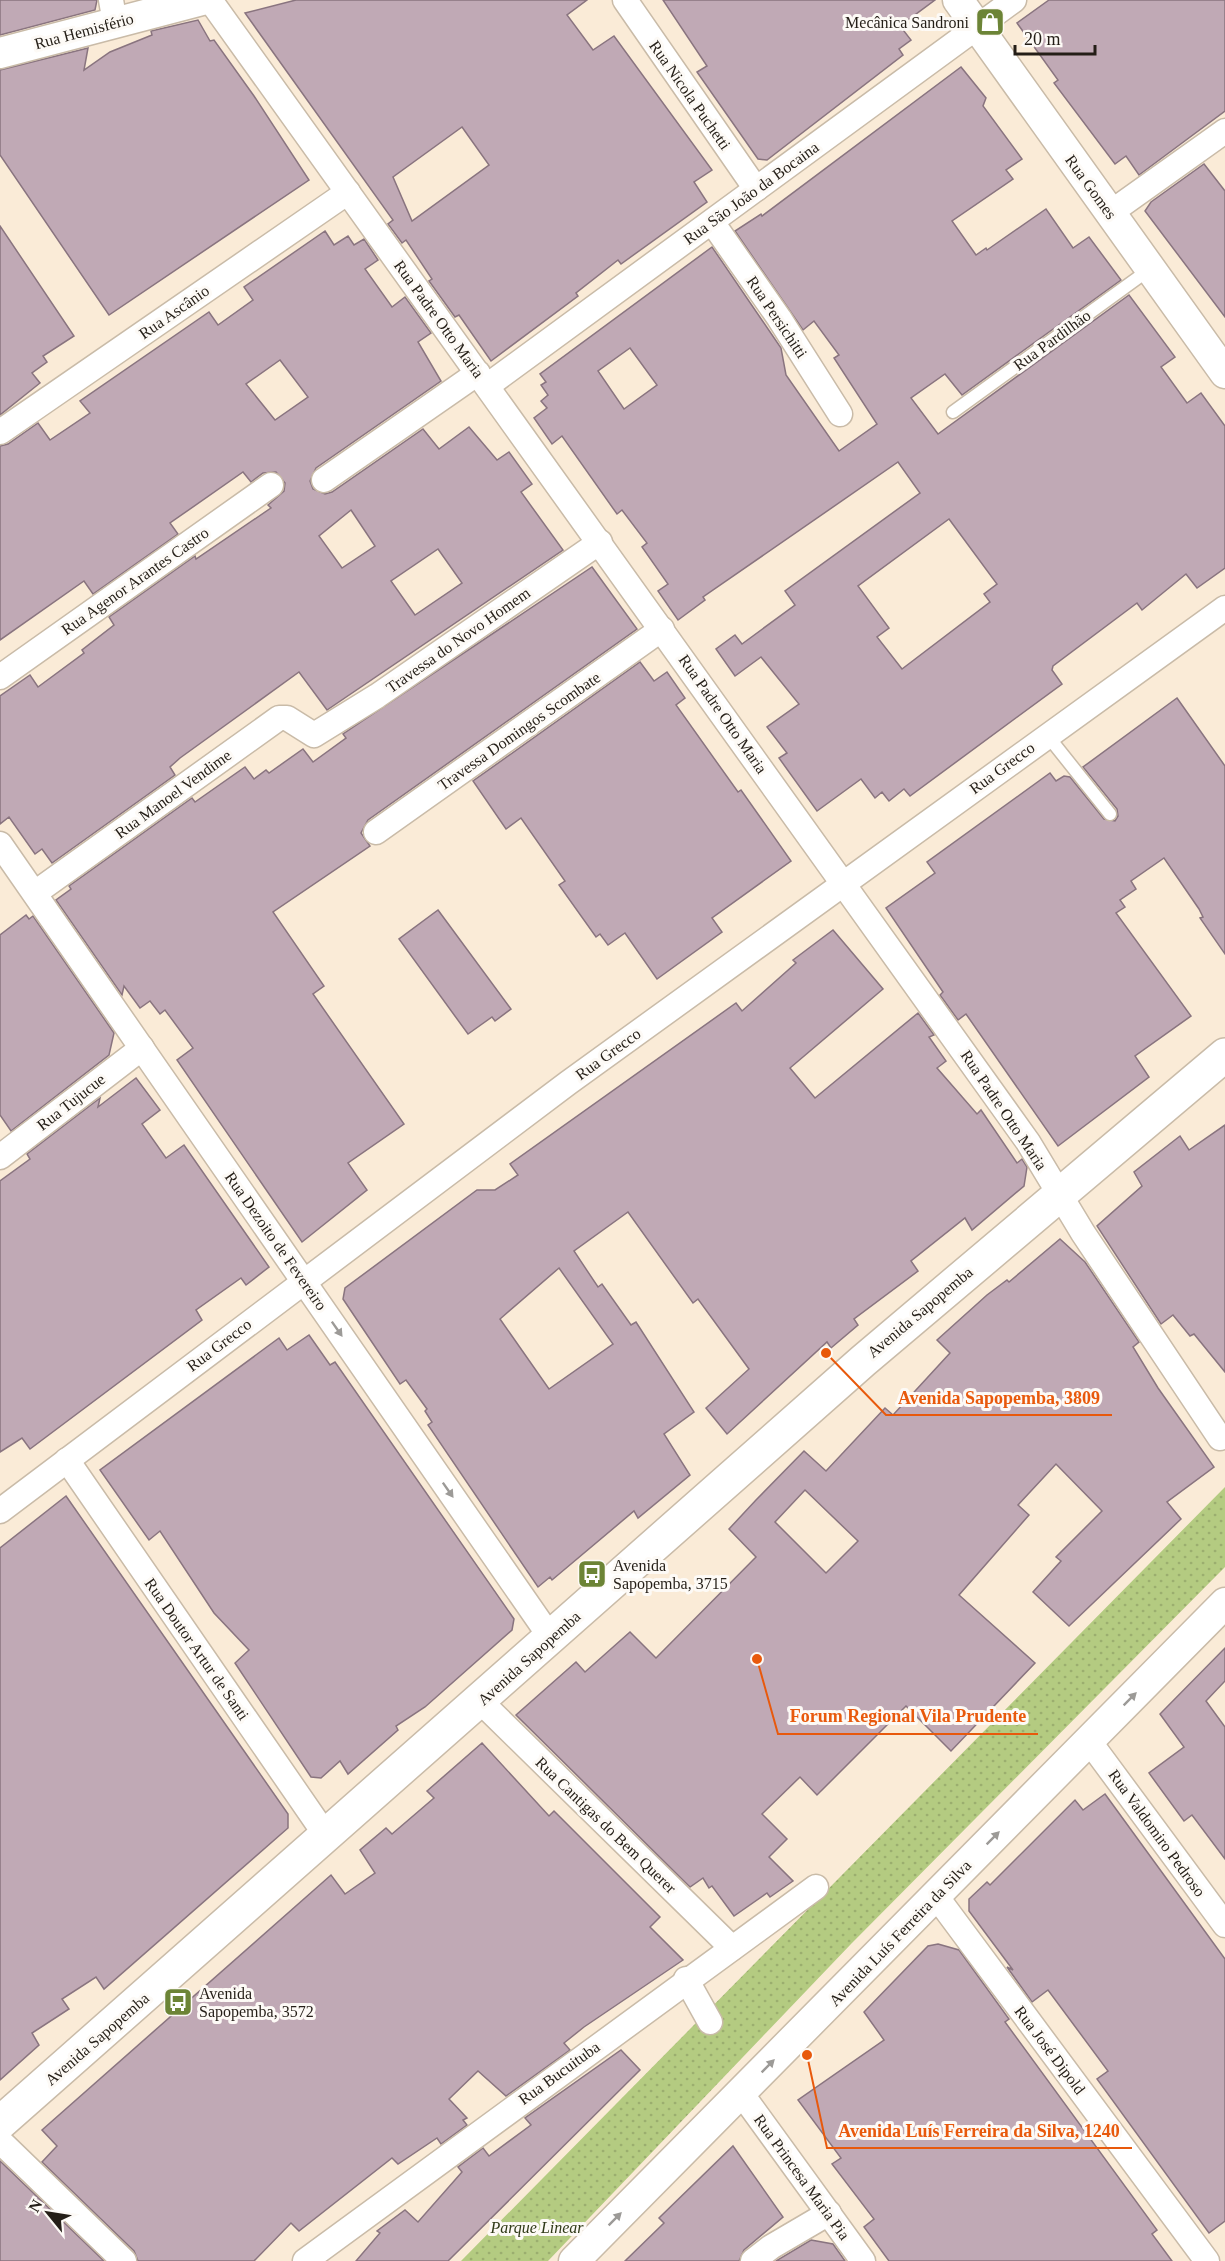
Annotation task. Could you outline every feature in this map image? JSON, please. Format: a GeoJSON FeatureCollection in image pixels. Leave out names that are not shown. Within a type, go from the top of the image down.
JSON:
{"type":"FeatureCollection","features":[{"type":"Feature","properties":{"kind":"main road","name":"Avenida Sapopemba"},"geometry":{"type":"LineString","coordinates":[[0,2123],[327,1837],[863,1361],[1225,1055]]}},
{"type":"Feature","properties":{"kind":"street","name":"Rua Hemisfério"},"geometry":{"type":"LineString","coordinates":[[0,53],[113,11],[202,0]]}},
{"type":"Feature","properties":{"kind":"street","name":"Rua Padre Otto Maria"},"geometry":{"type":"LineString","coordinates":[[210,0],[1028,1142],[1220,1438]]}},
{"type":"Feature","properties":{"kind":"street","name":"Rua Nicola Puchetti"},"geometry":{"type":"LineString","coordinates":[[625,0],[756,189]]}},
{"type":"Feature","properties":{"kind":"street","name":"Rua Gomes"},"geometry":{"type":"LineString","coordinates":[[958,0],[1225,373]]}},
{"type":"Feature","properties":{"kind":"street","name":"Rua São João da Bocaina"},"geometry":{"type":"LineString","coordinates":[[483,379],[712,222],[1014,0]]}},
{"type":"Feature","properties":{"kind":"street"},"geometry":{"type":"LineString","coordinates":[[1110,213],[1225,131]]}},
{"type":"Feature","properties":{"kind":"street","name":"Rua Ascânio"},"geometry":{"type":"LineString","coordinates":[[0,432],[348,192]]}},
{"type":"Feature","properties":{"kind":"street","name":"Rua Persichitti"},"geometry":{"type":"LineString","coordinates":[[712,222],[779,318],[840,414]]}},
{"type":"Feature","properties":{"kind":"street"},"geometry":{"type":"LineString","coordinates":[[324,480],[483,379]]}},
{"type":"Feature","properties":{"kind":"street","name":"Rua Agenor Arantes Castro"},"geometry":{"type":"LineString","coordinates":[[0,677],[271,485]]}},
{"type":"Feature","properties":{"kind":"street","name":"Travessa do Novo Homem"},"geometry":{"type":"LineString","coordinates":[[314,735],[377,696],[600,542]]}},
{"type":"Feature","properties":{"kind":"street","name":"Rua Grecco"},"geometry":{"type":"LineString","coordinates":[[0,1511],[568,1083],[1225,608]]}},
{"type":"Feature","properties":{"kind":"street","name":"Travessa Domingos Scombate"},"geometry":{"type":"LineString","coordinates":[[376,832],[662,629]]}},
{"type":"Feature","properties":{"kind":"street","name":"Rua Manoel Vendime"},"geometry":{"type":"LineString","coordinates":[[34,893],[279,718],[287,718],[314,735]]}},
{"type":"Feature","properties":{"kind":"street","name":"Rua Dezoito de Fevereiro"},"geometry":{"type":"LineString","coordinates":[[0,844],[551,1638]]}},
{"type":"Feature","properties":{"kind":"street","name":"Rua Tujucue"},"geometry":{"type":"LineString","coordinates":[[0,1157],[142,1048]]}},
{"type":"Feature","properties":{"kind":"street","name":"Rua Doutor Artur de Santi"},"geometry":{"type":"LineString","coordinates":[[67,1460],[327,1837]]}},
{"type":"Feature","properties":{"kind":"street","name":"Avenida Luís Ferreira da Silva"},"geometry":{"type":"LineString","coordinates":[[574,2261],[1225,1603]]}},
{"type":"Feature","properties":{"kind":"street","name":"Rua Cantigas do Bem Querer"},"geometry":{"type":"LineString","coordinates":[[480,1701],[732,1948]]}},
{"type":"Feature","properties":{"kind":"street","name":"Rua Valdomiro Pedroso"},"geometry":{"type":"LineString","coordinates":[[1089,1741],[1225,1925]]}},
{"type":"Feature","properties":{"kind":"street","name":"Rua Bucuituba"},"geometry":{"type":"LineString","coordinates":[[305,2261],[686,1979],[816,1887]]}},
{"type":"Feature","properties":{"kind":"street","name":"Rua José Dipold"},"geometry":{"type":"LineString","coordinates":[[936,1896],[1207,2261]]}},
{"type":"Feature","properties":{"kind":"street"},"geometry":{"type":"LineString","coordinates":[[686,1979],[710,2022]]}},
{"type":"Feature","properties":{"kind":"street","name":"Rua Princesa Maria Pia"},"geometry":{"type":"LineString","coordinates":[[741,2093],[863,2261]]}},
{"type":"Feature","properties":{"kind":"street"},"geometry":{"type":"LineString","coordinates":[[0,2141],[124,2261]]}},
{"type":"Feature","properties":{"kind":"street"},"geometry":{"type":"LineString","coordinates":[[753,2261],[771,2247],[828,2213]]}},
{"type":"Feature","properties":{"kind":"lane","name":"Rua Pardilhão"},"geometry":{"type":"LineString","coordinates":[[953,412],[1150,268]]}},
{"type":"Feature","properties":{"kind":"lane"},"geometry":{"type":"LineString","coordinates":[[1047,735],[1110,814]]}},
{"type":"Feature","properties":{"kind":"green space","name":"Parque Linear"},"geometry":{"type":"Polygon","coordinates":[[[1225,1487],[1225,1567],[851,1944],[548,2261],[461,2261],[1225,1487]]]}},
{"type":"Feature","properties":{"kind":"building"},"geometry":{"type":"Polygon","coordinates":[[[0,0],[97,0],[95,10],[0,35],[0,0]]]}},
{"type":"Feature","properties":{"kind":"building"},"geometry":{"type":"Polygon","coordinates":[[[296,0],[587,0],[567,15],[593,50],[614,36],[712,170],[694,182],[707,202],[621,264],[618,260],[576,293],[578,296],[491,361],[459,315],[455,317],[429,281],[432,279],[406,240],[402,243],[388,224],[393,220],[245,13],[296,0]],[[462,127],[393,177],[412,221],[489,165],[462,127]]]}},
{"type":"Feature","properties":{"kind":"building"},"geometry":{"type":"Polygon","coordinates":[[[663,0],[935,0],[900,26],[911,40],[899,49],[903,55],[767,160],[758,159],[697,72],[707,66],[663,0]]]}},
{"type":"Feature","properties":{"kind":"building"},"geometry":{"type":"Polygon","coordinates":[[[1049,0],[1225,0],[1225,111],[1139,175],[1126,156],[1115,164],[1054,83],[1058,80],[1017,23],[1049,0]]]}},
{"type":"Feature","properties":{"kind":"building"},"geometry":{"type":"Polygon","coordinates":[[[198,20],[210,41],[214,40],[254,96],[309,180],[109,315],[0,155],[0,70],[88,48],[84,70],[110,52],[152,35],[151,31],[198,20]]]}},
{"type":"Feature","properties":{"kind":"building"},"geometry":{"type":"Polygon","coordinates":[[[961,67],[986,98],[983,106],[1022,159],[1006,170],[1013,179],[952,221],[976,255],[986,248],[987,250],[1046,209],[1073,248],[1089,237],[1121,280],[962,395],[945,374],[911,398],[938,434],[1129,295],[1175,357],[1161,367],[1187,403],[1201,393],[1225,426],[1225,568],[1197,588],[1186,574],[1142,610],[1137,603],[1053,666],[1052,670],[1062,684],[910,796],[904,789],[889,801],[882,792],[875,798],[861,779],[817,811],[779,758],[787,753],[767,727],[799,704],[761,657],[735,676],[716,649],[735,635],[742,644],[795,605],[785,591],[920,493],[898,462],[703,597],[705,600],[678,620],[658,591],[668,584],[642,547],[647,543],[622,510],[617,514],[562,436],[552,444],[534,418],[547,408],[541,401],[548,395],[541,385],[546,382],[540,374],[712,247],[781,348],[786,375],[839,451],[877,424],[834,358],[839,355],[814,321],[803,330],[735,231],[761,214],[762,216],[961,67]],[[630,348],[598,371],[624,409],[657,385],[630,348]],[[949,519],[858,586],[889,628],[877,637],[902,669],[990,602],[984,594],[997,584],[949,519]]]}},
{"type":"Feature","properties":{"kind":"building"},"geometry":{"type":"Polygon","coordinates":[[[1204,164],[1225,191],[1225,317],[1145,211],[1151,202],[1204,164]]]}},
{"type":"Feature","properties":{"kind":"building"},"geometry":{"type":"Polygon","coordinates":[[[0,226],[74,336],[43,356],[47,362],[32,373],[40,383],[0,415],[0,226]]]}},
{"type":"Feature","properties":{"kind":"building"},"geometry":{"type":"Polygon","coordinates":[[[325,231],[334,245],[348,236],[354,245],[364,239],[378,260],[365,269],[392,307],[405,297],[431,333],[418,342],[441,381],[316,468],[310,481],[313,489],[325,494],[332,492],[423,429],[439,449],[469,427],[497,460],[509,452],[532,484],[521,492],[563,550],[327,710],[299,672],[180,758],[170,767],[175,775],[52,863],[42,849],[35,854],[9,817],[0,824],[0,696],[30,675],[38,687],[84,653],[82,650],[114,625],[109,617],[195,556],[196,559],[271,508],[268,505],[284,491],[285,483],[276,472],[263,473],[251,482],[243,472],[170,523],[178,534],[93,594],[84,581],[0,640],[0,446],[8,444],[38,423],[50,440],[90,413],[80,401],[209,312],[218,325],[253,300],[244,287],[325,231]],[[280,360],[246,384],[275,420],[308,397],[280,360]],[[351,510],[319,536],[342,568],[375,546],[351,510]],[[438,549],[391,581],[415,615],[462,583],[438,549]]]}},
{"type":"Feature","properties":{"kind":"building"},"geometry":{"type":"Polygon","coordinates":[[[592,567],[637,629],[368,820],[361,833],[370,846],[273,912],[324,986],[313,994],[404,1124],[348,1163],[367,1190],[302,1242],[177,1060],[193,1048],[165,1010],[160,1014],[150,1001],[140,1008],[124,986],[122,995],[56,900],[71,889],[69,886],[192,798],[195,802],[245,767],[254,779],[266,770],[269,773],[303,749],[313,762],[346,738],[343,734],[592,567]]]}},
{"type":"Feature","properties":{"kind":"building"},"geometry":{"type":"Polygon","coordinates":[[[640,662],[654,681],[667,672],[685,698],[676,705],[738,792],[741,790],[791,861],[712,918],[722,932],[657,979],[625,933],[608,945],[600,934],[596,937],[559,885],[565,881],[521,818],[506,829],[473,781],[640,662]]]}},
{"type":"Feature","properties":{"kind":"building"},"geometry":{"type":"Polygon","coordinates":[[[1177,698],[1225,766],[1225,954],[1200,918],[1203,917],[1199,909],[1164,858],[1131,881],[1136,889],[1120,900],[1125,907],[1116,913],[1191,1016],[1135,1056],[1149,1077],[1058,1146],[966,1014],[958,1020],[940,995],[943,992],[886,908],[935,873],[927,862],[1050,773],[1056,781],[1064,776],[1070,777],[1104,819],[1115,821],[1118,816],[1117,809],[1083,767],[1177,698]]]}},
{"type":"Feature","properties":{"kind":"building"},"geometry":{"type":"Polygon","coordinates":[[[438,910],[511,1009],[495,1021],[492,1017],[468,1034],[399,939],[438,910]]]}},
{"type":"Feature","properties":{"kind":"building"},"geometry":{"type":"Polygon","coordinates":[[[26,915],[29,919],[33,916],[114,1033],[109,1055],[11,1131],[0,1115],[0,935],[26,915]]]}},
{"type":"Feature","properties":{"kind":"building"},"geometry":{"type":"Polygon","coordinates":[[[833,930],[883,989],[790,1068],[815,1098],[918,1013],[934,1035],[929,1037],[946,1061],[937,1068],[977,1114],[981,1110],[1017,1163],[1022,1159],[1027,1167],[1024,1186],[972,1230],[965,1218],[911,1261],[918,1271],[854,1319],[858,1325],[831,1348],[827,1342],[727,1434],[706,1408],[749,1369],[698,1299],[693,1303],[628,1212],[574,1251],[598,1287],[602,1284],[631,1325],[636,1322],[694,1412],[664,1434],[690,1475],[638,1518],[634,1511],[552,1580],[550,1577],[538,1587],[428,1425],[432,1422],[425,1411],[427,1409],[406,1380],[400,1384],[343,1299],[345,1288],[477,1190],[495,1190],[518,1175],[510,1164],[736,1003],[742,1011],[796,963],[793,960],[833,930]],[[559,1268],[500,1319],[549,1389],[613,1344],[559,1268]]]}},
{"type":"Feature","properties":{"kind":"building"},"geometry":{"type":"Polygon","coordinates":[[[136,1078],[160,1110],[142,1124],[166,1158],[184,1145],[269,1267],[246,1285],[241,1278],[196,1310],[202,1320],[30,1449],[22,1438],[0,1452],[0,1181],[30,1159],[27,1154],[100,1098],[98,1107],[136,1078]]]}},
{"type":"Feature","properties":{"kind":"building"},"geometry":{"type":"Polygon","coordinates":[[[1225,1125],[1225,1372],[1194,1334],[1190,1336],[1173,1315],[1161,1324],[1097,1226],[1142,1186],[1134,1172],[1180,1136],[1189,1150],[1225,1125]]]}},
{"type":"Feature","properties":{"kind":"building"},"geometry":{"type":"Polygon","coordinates":[[[1060,1239],[1085,1262],[1139,1342],[1133,1347],[1158,1388],[1214,1467],[1167,1502],[1181,1519],[1069,1626],[1033,1592],[1061,1561],[1056,1557],[1102,1511],[1056,1464],[1018,1505],[1029,1515],[959,1595],[1035,1663],[951,1751],[906,1706],[817,1795],[800,1777],[762,1814],[787,1839],[769,1857],[793,1881],[770,1897],[767,1893],[734,1916],[712,1886],[709,1888],[703,1878],[690,1887],[516,1715],[576,1662],[585,1672],[630,1632],[656,1658],[756,1557],[729,1529],[756,1500],[804,1451],[826,1471],[885,1408],[893,1415],[950,1353],[937,1340],[987,1295],[1007,1280],[1009,1282],[1060,1239]],[[805,1490],[775,1522],[826,1573],[858,1541],[805,1490]]]}},
{"type":"Feature","properties":{"kind":"building"},"geometry":{"type":"Polygon","coordinates":[[[309,1335],[330,1365],[335,1362],[514,1619],[512,1630],[425,1707],[396,1726],[398,1730],[348,1774],[340,1761],[321,1778],[311,1777],[235,1663],[249,1650],[214,1613],[160,1531],[149,1540],[100,1470],[279,1338],[287,1350],[309,1335]]]}},
{"type":"Feature","properties":{"kind":"building"},"geometry":{"type":"Polygon","coordinates":[[[66,1496],[288,1814],[288,1828],[104,1989],[96,1977],[62,1999],[69,2009],[32,2033],[39,2045],[0,2080],[0,1548],[66,1496]]]}},
{"type":"Feature","properties":{"kind":"building"},"geometry":{"type":"Polygon","coordinates":[[[1225,1648],[1225,1681],[1206,1701],[1225,1727],[1225,1859],[1192,1815],[1184,1821],[1149,1773],[1184,1747],[1160,1714],[1225,1648]]]}},
{"type":"Feature","properties":{"kind":"building"},"geometry":{"type":"Polygon","coordinates":[[[482,1743],[549,1816],[554,1811],[660,1917],[650,1927],[683,1960],[584,2027],[564,2043],[570,2050],[506,2096],[478,2071],[449,2099],[467,2118],[463,2120],[467,2125],[441,2144],[437,2138],[398,2164],[392,2158],[299,2231],[291,2223],[254,2261],[138,2261],[134,2251],[42,2162],[57,2146],[42,2130],[331,1875],[345,1894],[375,1873],[360,1850],[386,1828],[392,1834],[434,1798],[427,1791],[482,1743]]]}},
{"type":"Feature","properties":{"kind":"building"},"geometry":{"type":"Polygon","coordinates":[[[1105,1794],[1225,1959],[1225,2221],[1209,2233],[1097,2079],[1108,2071],[1048,1990],[1032,2002],[1007,1967],[1013,1970],[969,1911],[969,1899],[987,1882],[990,1885],[1075,1800],[1083,1810],[1105,1794]]]}},
{"type":"Feature","properties":{"kind":"building"},"geometry":{"type":"Polygon","coordinates":[[[938,1944],[959,1950],[1009,2019],[1005,2022],[1157,2230],[1152,2234],[1172,2261],[889,2261],[864,2227],[874,2219],[832,2164],[841,2158],[798,2100],[884,2040],[864,2012],[928,1946],[938,1944]]]}},
{"type":"Feature","properties":{"kind":"building"},"geometry":{"type":"Polygon","coordinates":[[[621,2050],[640,2070],[448,2261],[356,2261],[380,2233],[377,2231],[405,2210],[418,2222],[462,2172],[458,2167],[483,2148],[489,2156],[531,2125],[525,2118],[621,2050]]]}},
{"type":"Feature","properties":{"kind":"building"},"geometry":{"type":"Polygon","coordinates":[[[733,2146],[783,2217],[744,2250],[739,2261],[625,2261],[664,2223],[659,2218],[733,2146]]]}},
{"type":"Feature","properties":{"kind":"building"},"geometry":{"type":"Polygon","coordinates":[[[0,2161],[104,2261],[0,2261],[0,2161]]]}},
{"type":"Feature","properties":{"kind":"building"},"geometry":{"type":"Polygon","coordinates":[[[811,2240],[833,2244],[845,2261],[776,2261],[811,2240]]]}},
{"type":"Feature","properties":{"kind":"place","name":"Mecânica Sandroni"},"geometry":{"type":"Point","coordinates":[990,22]}},
{"type":"Feature","properties":{"kind":"place","name":"Avenida Sapopemba, 3809"},"geometry":{"type":"Point","coordinates":[826,1353]}},
{"type":"Feature","properties":{"kind":"place","name":"Avenida Sapopemba, 3715"},"geometry":{"type":"Point","coordinates":[592,1574]}},
{"type":"Feature","properties":{"kind":"place","name":"Forum Regional Vila Prudente"},"geometry":{"type":"Point","coordinates":[757,1659]}},
{"type":"Feature","properties":{"kind":"place","name":"Avenida Sapopemba, 3572"},"geometry":{"type":"Point","coordinates":[178,2002]}},
{"type":"Feature","properties":{"kind":"place","name":"Avenida Luís Ferreira da Silva, 1240"},"geometry":{"type":"Point","coordinates":[807,2055]}}]}
